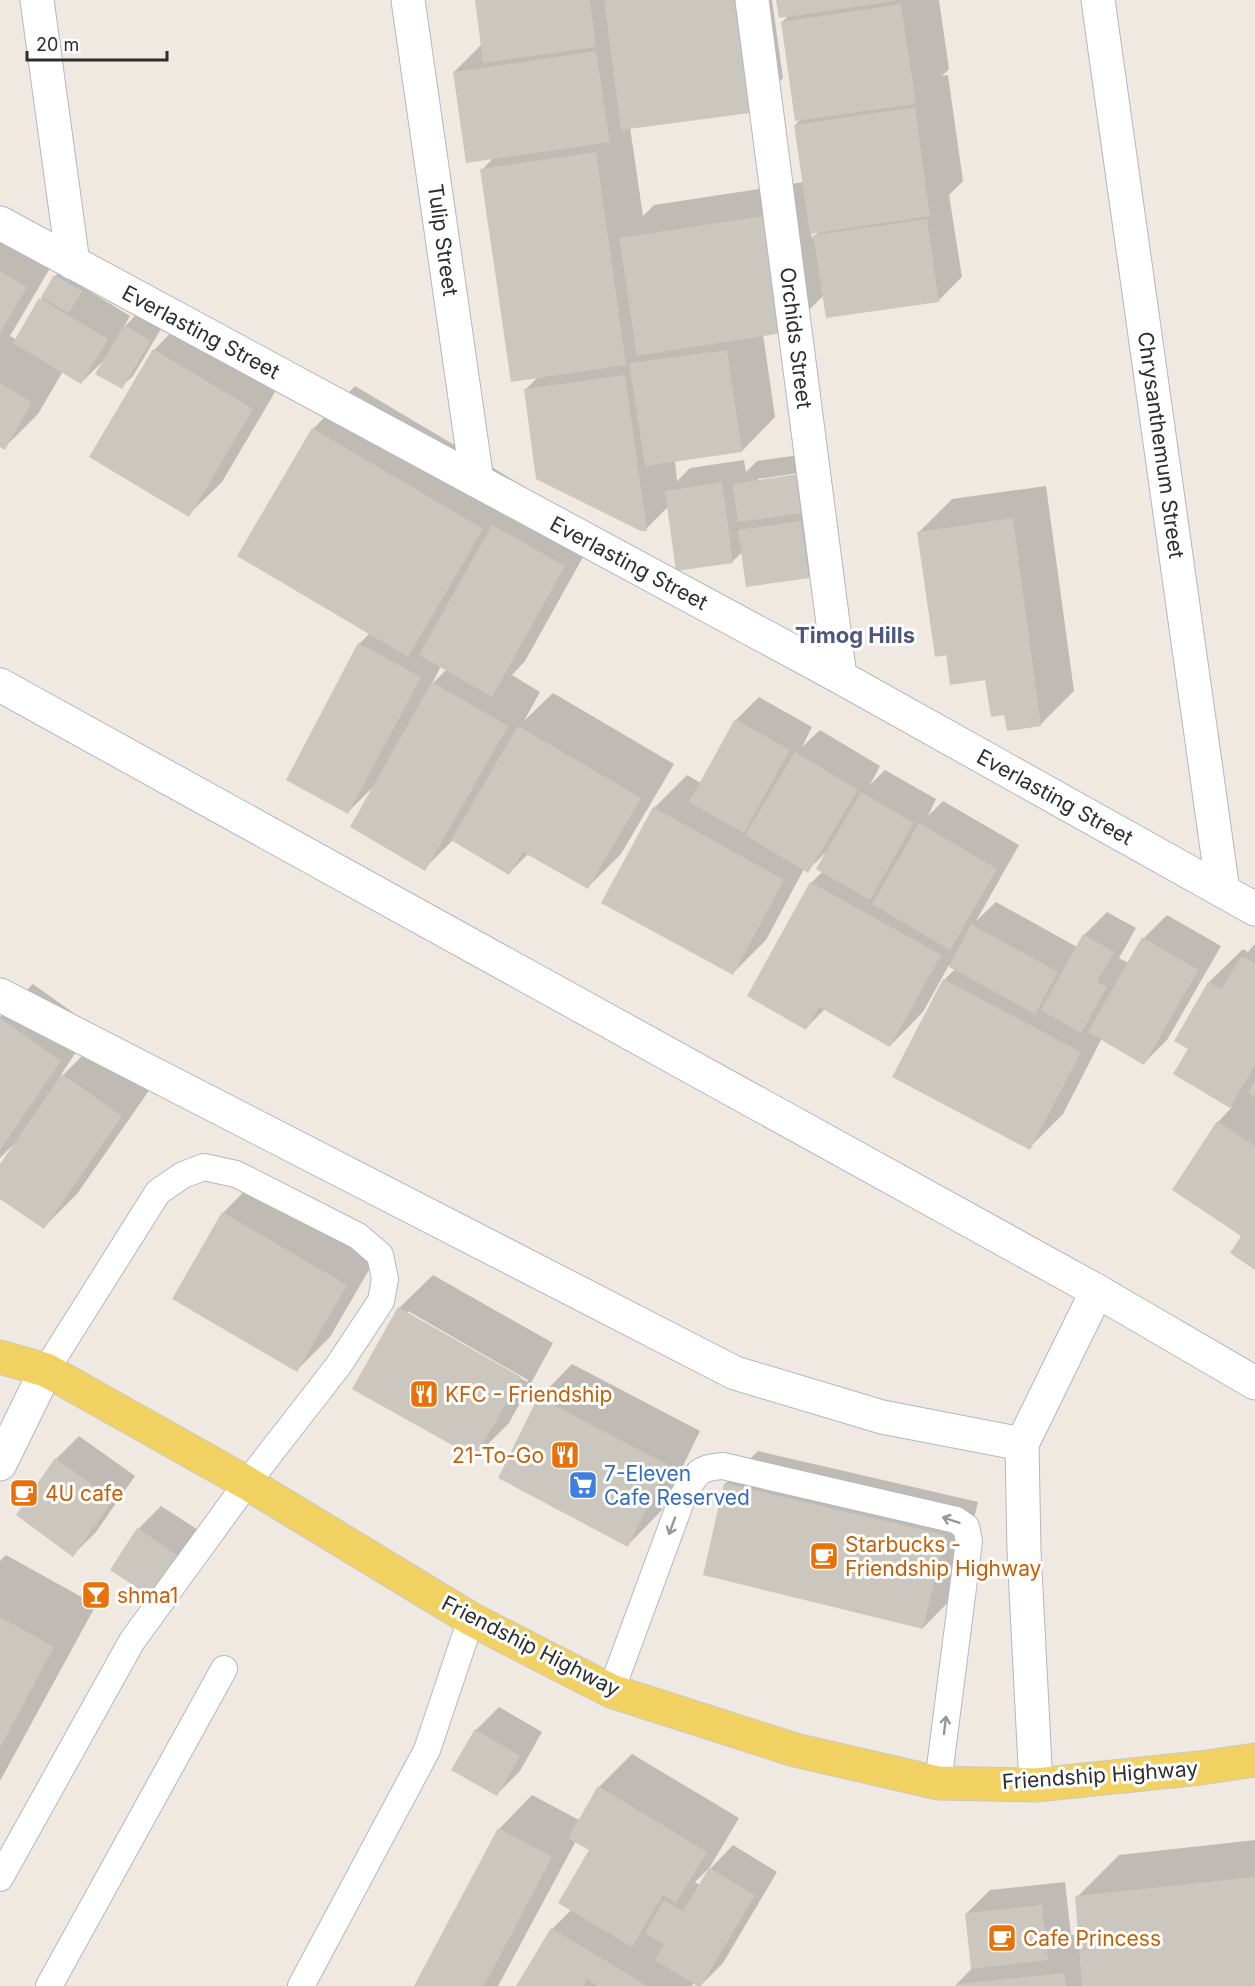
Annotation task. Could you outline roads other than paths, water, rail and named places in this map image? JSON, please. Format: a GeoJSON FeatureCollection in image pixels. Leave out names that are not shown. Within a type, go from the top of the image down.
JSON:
{"type":"FeatureCollection","features":[{"type":"Feature","properties":{"kind":"main road","name":"Friendship Highway"},"geometry":{"type":"LineString","coordinates":[[0,1357],[46,1370],[246,1483],[471,1619],[611,1691],[795,1750],[938,1783],[1036,1785],[1188,1770],[1255,1760]]}},
{"type":"Feature","properties":{"kind":"street"},"geometry":{"type":"LineString","coordinates":[[37,0],[74,263]]}},
{"type":"Feature","properties":{"kind":"street","name":"Tulip Street"},"geometry":{"type":"LineString","coordinates":[[408,0],[477,481]]}},
{"type":"Feature","properties":{"kind":"street","name":"Orchids Street"},"geometry":{"type":"LineString","coordinates":[[752,0],[840,677]]}},
{"type":"Feature","properties":{"kind":"street","name":"Chrysanthemum Street"},"geometry":{"type":"LineString","coordinates":[[1098,0],[1223,891]]}},
{"type":"Feature","properties":{"kind":"street","name":"Everlasting Street"},"geometry":{"type":"LineString","coordinates":[[0,223],[840,677],[1255,909]]}},
{"type":"Feature","properties":{"kind":"street"},"geometry":{"type":"LineString","coordinates":[[0,685],[1097,1291],[1255,1383]]}},
{"type":"Feature","properties":{"kind":"street"},"geometry":{"type":"LineString","coordinates":[[0,995],[735,1373],[882,1417],[1022,1444]]}},
{"type":"Feature","properties":{"kind":"street"},"geometry":{"type":"LineString","coordinates":[[1036,1785],[1024,1551],[1022,1444],[1097,1291]]}},
{"type":"Feature","properties":{"kind":"street"},"geometry":{"type":"LineString","coordinates":[[0,1464],[46,1370]]}},
{"type":"Feature","properties":{"kind":"lane"},"geometry":{"type":"LineString","coordinates":[[0,1878],[132,1641],[246,1483],[338,1366],[381,1301],[385,1279],[380,1255],[358,1236],[236,1174],[204,1167],[183,1175],[158,1192],[46,1370]]}},
{"type":"Feature","properties":{"kind":"lane"},"geometry":{"type":"LineString","coordinates":[[611,1691],[683,1496],[694,1477],[707,1467],[723,1466],[956,1520],[966,1527],[969,1541],[938,1783]]}},
{"type":"Feature","properties":{"kind":"lane"},"geometry":{"type":"LineString","coordinates":[[301,1986],[427,1750],[471,1619]]}},
{"type":"Feature","properties":{"kind":"lane"},"geometry":{"type":"LineString","coordinates":[[49,1986],[224,1669]]}},
{"type":"Feature","properties":{"kind":"place","name":"KFC - Friendship"},"geometry":{"type":"Point","coordinates":[424,1394]}},
{"type":"Feature","properties":{"kind":"place","name":"21-To-Go"},"geometry":{"type":"Point","coordinates":[565,1455]}},
{"type":"Feature","properties":{"kind":"place","name":"7-Eleven Cafe Reserved"},"geometry":{"type":"Point","coordinates":[583,1485]}},
{"type":"Feature","properties":{"kind":"place","name":"4U cafe"},"geometry":{"type":"Point","coordinates":[24,1493]}},
{"type":"Feature","properties":{"kind":"place","name":"Starbucks - Friendship Highway"},"geometry":{"type":"Point","coordinates":[824,1556]}},
{"type":"Feature","properties":{"kind":"place","name":"shma1"},"geometry":{"type":"Point","coordinates":[96,1595]}},
{"type":"Feature","properties":{"kind":"place","name":"Cafe Princess"},"geometry":{"type":"Point","coordinates":[1002,1938]}},
{"type":"Feature","properties":{"kind":"district","name":"Timog Hills"},"geometry":{"type":"Point","coordinates":[855,635]}}]}
